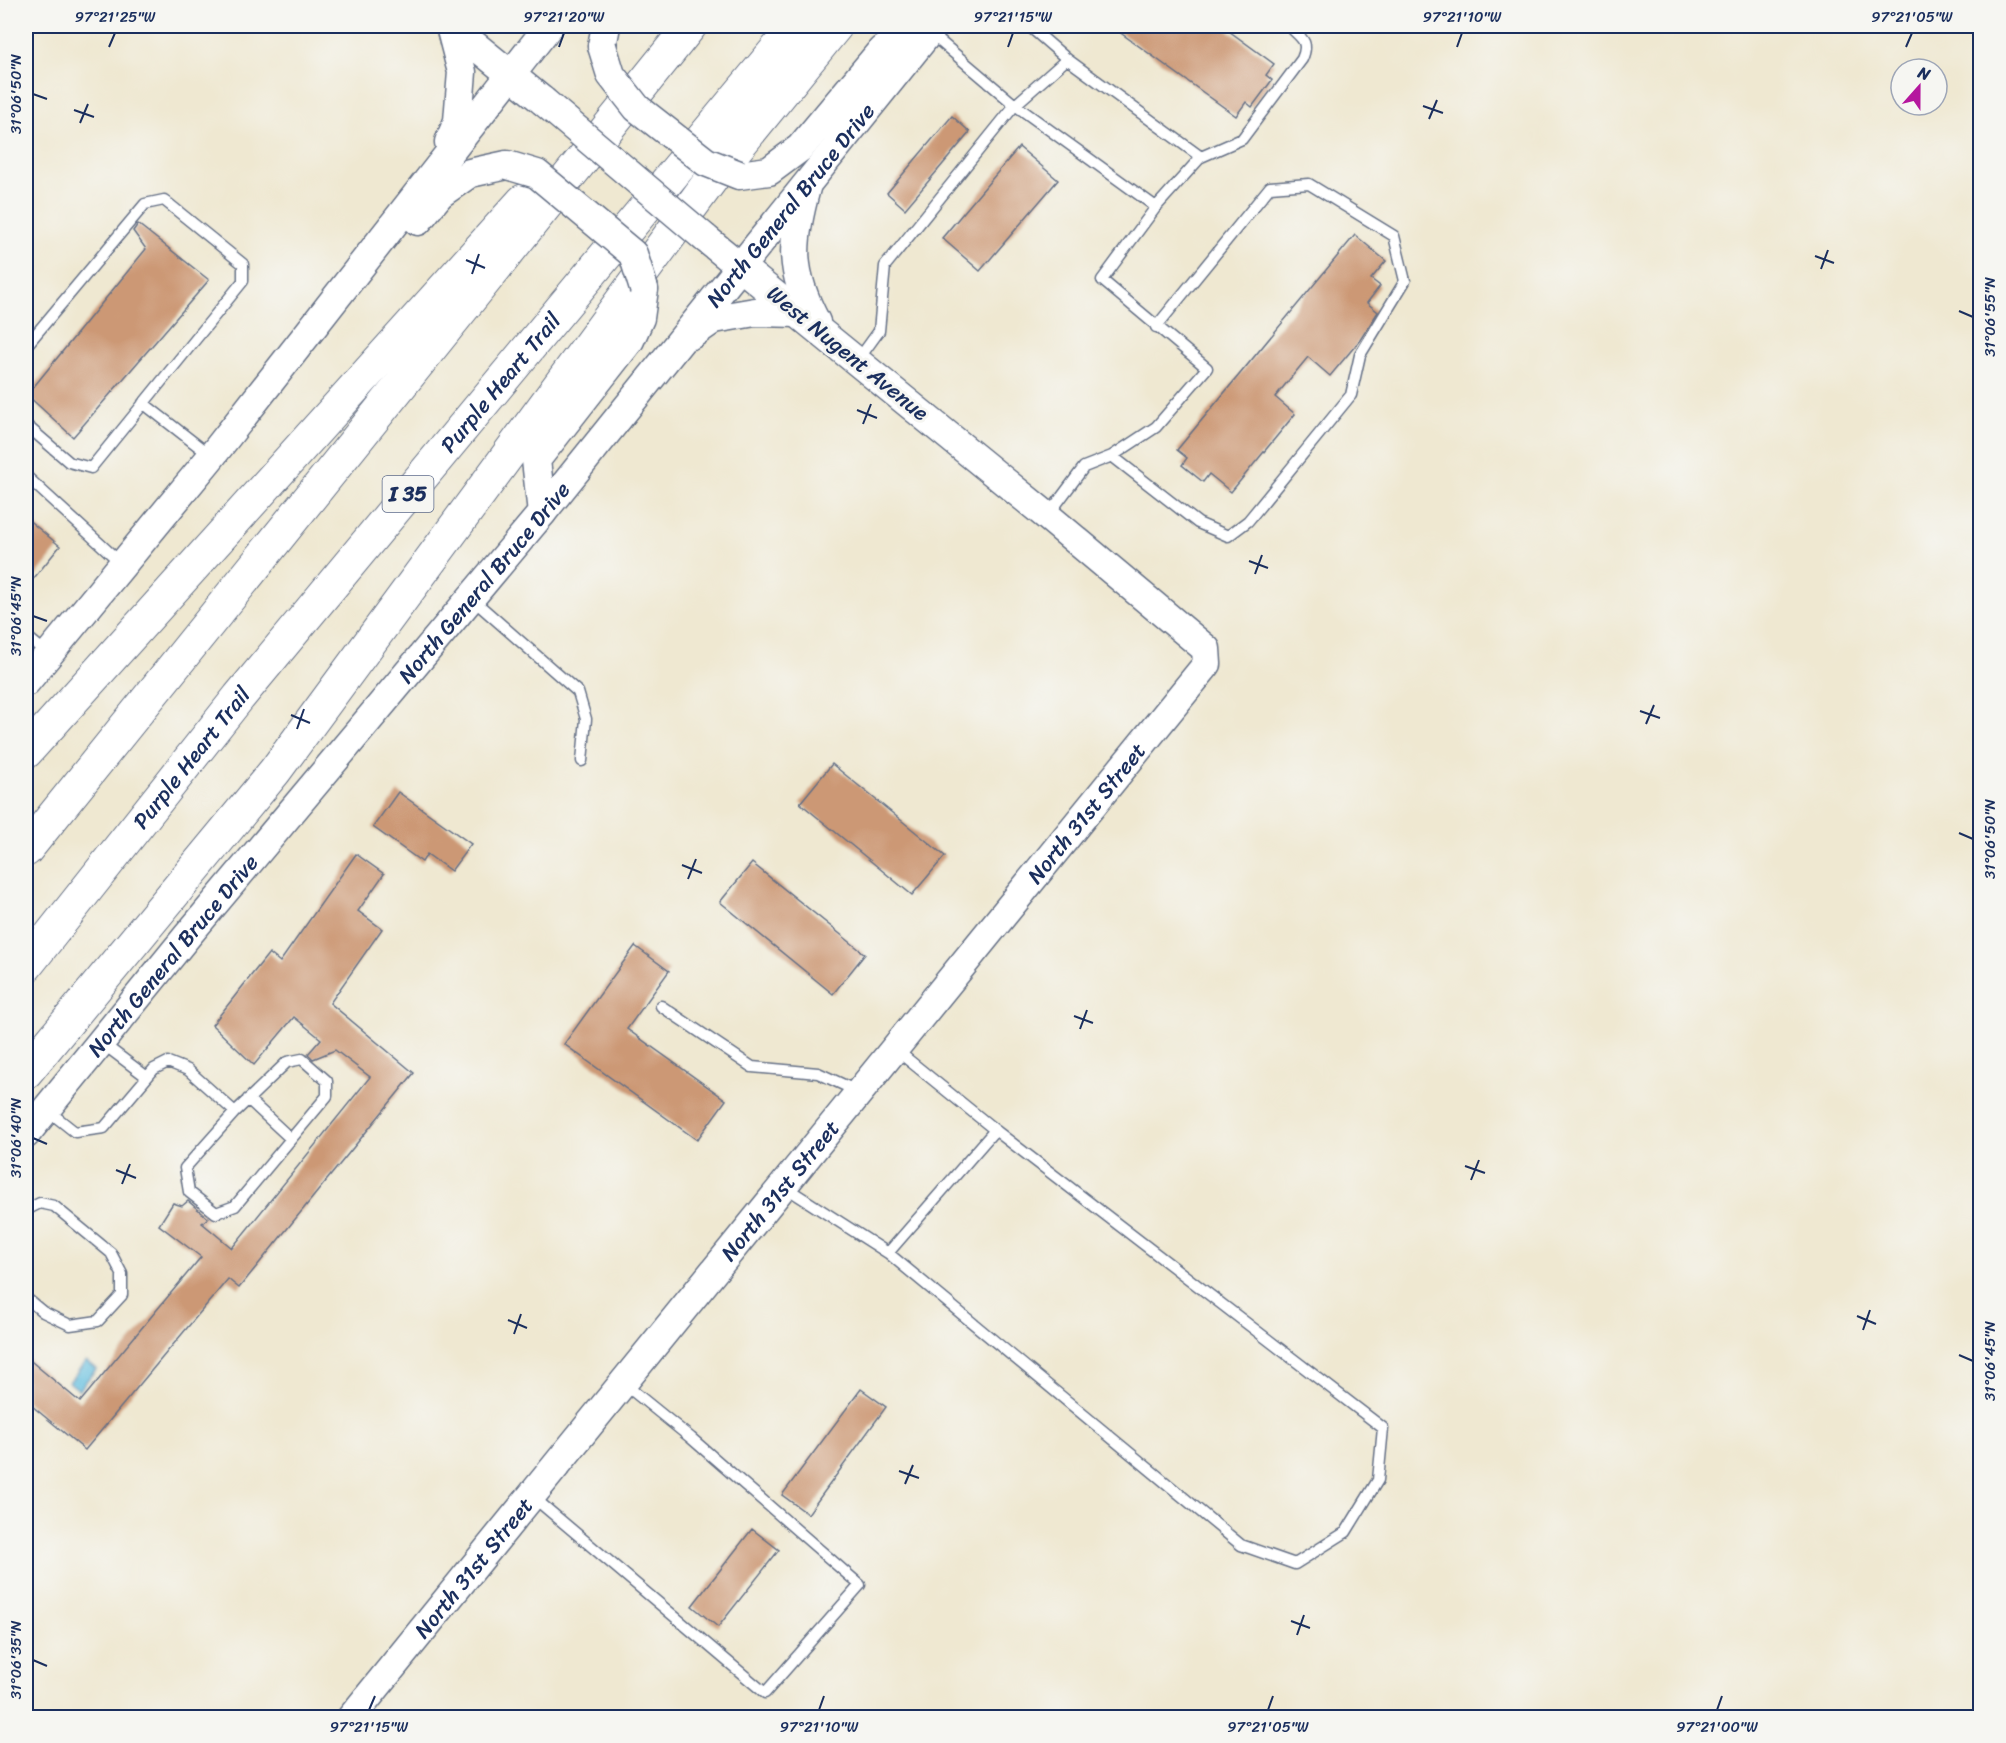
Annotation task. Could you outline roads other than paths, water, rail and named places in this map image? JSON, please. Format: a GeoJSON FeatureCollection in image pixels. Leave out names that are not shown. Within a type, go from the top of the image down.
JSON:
{"type":"FeatureCollection","features":[{"type":"Feature","properties":{"kind":"highway"},"geometry":{"type":"LineString","coordinates":[[26,752],[681,26]]}},
{"type":"Feature","properties":{"kind":"highway"},"geometry":{"type":"LineString","coordinates":[[26,850],[690,26]]}},
{"type":"Feature","properties":{"kind":"highway","name":"Purple Heart Trail"},"geometry":{"type":"LineString","coordinates":[[26,966],[239,697],[796,26]]}},
{"type":"Feature","properties":{"kind":"highway"},"geometry":{"type":"LineString","coordinates":[[26,1072],[275,771],[713,177],[836,26]]}},
{"type":"Feature","properties":{"kind":"main road","name":"West Nugent Avenue"},"geometry":{"type":"LineString","coordinates":[[450,26],[705,238],[858,360],[1206,650],[1207,664]]}},
{"type":"Feature","properties":{"kind":"main road"},"geometry":{"type":"LineString","coordinates":[[438,166],[458,122],[462,72],[450,26]]}},
{"type":"Feature","properties":{"kind":"main road"},"geometry":{"type":"LineString","coordinates":[[26,682],[211,457],[549,26]]}},
{"type":"Feature","properties":{"kind":"main road"},"geometry":{"type":"LineString","coordinates":[[604,36],[611,75],[637,108],[706,162],[739,175],[769,171],[800,148],[882,50],[927,28]]}},
{"type":"Feature","properties":{"kind":"main road","name":"North General Bruce Drive"},"geometry":{"type":"LineString","coordinates":[[26,1134],[542,513],[808,181],[927,28]]}},
{"type":"Feature","properties":{"kind":"main road"},"geometry":{"type":"LineString","coordinates":[[350,279],[377,271],[440,194],[470,173],[507,165],[537,174],[633,254],[644,289],[640,318],[630,340],[536,460],[542,513]]}},
{"type":"Feature","properties":{"kind":"main road"},"geometry":{"type":"LineString","coordinates":[[677,344],[714,319],[755,312],[809,321],[794,258],[797,221],[808,181]]}},
{"type":"Feature","properties":{"kind":"main road","name":"North 31st Street"},"geometry":{"type":"LineString","coordinates":[[351,1718],[1207,664]]}},
{"type":"Feature","properties":{"kind":"lane"},"geometry":{"type":"LineString","coordinates":[[1029,26],[1067,59],[1201,157]]}},
{"type":"Feature","properties":{"kind":"lane"},"geometry":{"type":"LineString","coordinates":[[1047,516],[1084,468],[1112,456],[1156,427],[1207,368],[1102,280],[1156,207],[1201,157],[1242,139],[1302,59],[1306,49],[1304,40],[1289,26]]}},
{"type":"Feature","properties":{"kind":"lane"},"geometry":{"type":"LineString","coordinates":[[927,28],[1015,105],[1156,207]]}},
{"type":"Feature","properties":{"kind":"lane"},"geometry":{"type":"LineString","coordinates":[[858,360],[879,331],[885,266],[1015,105],[1067,59]]}},
{"type":"Feature","properties":{"kind":"lane"},"geometry":{"type":"LineString","coordinates":[[1112,456],[1198,523],[1228,536],[1248,521],[1351,395],[1360,354],[1405,281],[1394,236],[1309,184],[1270,187],[1156,327]]}},
{"type":"Feature","properties":{"kind":"lane"},"geometry":{"type":"LineString","coordinates":[[26,346],[145,204],[164,200],[243,264],[243,281],[92,468],[69,462],[26,425]]}},
{"type":"Feature","properties":{"kind":"lane"},"geometry":{"type":"LineString","coordinates":[[143,403],[211,457]]}},
{"type":"Feature","properties":{"kind":"lane"},"geometry":{"type":"LineString","coordinates":[[26,476],[122,564]]}},
{"type":"Feature","properties":{"kind":"lane"},"geometry":{"type":"LineString","coordinates":[[471,598],[578,692],[586,719],[582,761]]}},
{"type":"Feature","properties":{"kind":"lane"},"geometry":{"type":"LineString","coordinates":[[26,636],[48,654]]}},
{"type":"Feature","properties":{"kind":"lane"},"geometry":{"type":"LineString","coordinates":[[661,1006],[752,1066],[818,1073],[859,1092]]}},
{"type":"Feature","properties":{"kind":"lane"},"geometry":{"type":"LineString","coordinates":[[101,1042],[147,1077]]}},
{"type":"Feature","properties":{"kind":"lane"},"geometry":{"type":"LineString","coordinates":[[783,1186],[888,1252],[1242,1545],[1295,1564],[1346,1532],[1378,1480],[1383,1428],[995,1130],[894,1049]]}},
{"type":"Feature","properties":{"kind":"lane"},"geometry":{"type":"LineString","coordinates":[[302,1059],[327,1081],[327,1096],[235,1206],[216,1213],[189,1192],[185,1168],[235,1112],[287,1062],[302,1059]]}},
{"type":"Feature","properties":{"kind":"lane"},"geometry":{"type":"LineString","coordinates":[[46,1109],[75,1132],[104,1128],[154,1069],[168,1062],[188,1070],[235,1112]]}},
{"type":"Feature","properties":{"kind":"lane"},"geometry":{"type":"LineString","coordinates":[[248,1099],[291,1139]]}},
{"type":"Feature","properties":{"kind":"lane"},"geometry":{"type":"LineString","coordinates":[[888,1252],[995,1130]]}},
{"type":"Feature","properties":{"kind":"lane"},"geometry":{"type":"LineString","coordinates":[[26,1210],[40,1203],[54,1206],[111,1253],[122,1274],[122,1295],[98,1321],[70,1325],[43,1312],[26,1298]]}},
{"type":"Feature","properties":{"kind":"lane"},"geometry":{"type":"LineString","coordinates":[[531,1496],[765,1693],[860,1585],[623,1383]]}},
{"type":"Feature","properties":{"kind":"water"},"geometry":{"type":"Polygon","coordinates":[[[86,1361],[96,1369],[79,1390],[69,1382],[86,1361]]]}}]}
